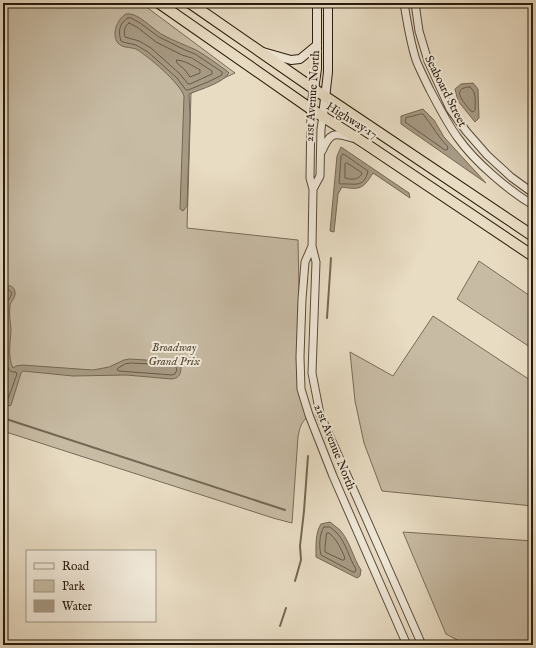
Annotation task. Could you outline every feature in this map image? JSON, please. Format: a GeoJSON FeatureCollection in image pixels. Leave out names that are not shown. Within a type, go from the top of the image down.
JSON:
{"type":"FeatureCollection","features":[{"type":"Feature","properties":{"kind":"highway","name":"Highway 17"},"geometry":{"type":"LineString","coordinates":[[159,3],[312,109],[533,256]]}},
{"type":"Feature","properties":{"kind":"highway","name":"Highway 17"},"geometry":{"type":"LineString","coordinates":[[190,3],[314,89],[533,236]]}},
{"type":"Feature","properties":{"kind":"main road","name":"21st Avenue North"},"geometry":{"type":"LineString","coordinates":[[312,109],[317,69],[317,3]]}},
{"type":"Feature","properties":{"kind":"main road","name":"21st Avenue North"},"geometry":{"type":"LineString","coordinates":[[323,116],[328,72],[328,3]]}},
{"type":"Feature","properties":{"kind":"main road"},"geometry":{"type":"LineString","coordinates":[[260,51],[291,60],[300,59],[317,45]]}},
{"type":"Feature","properties":{"kind":"street","name":"Seaboard Street"},"geometry":{"type":"LineString","coordinates":[[404,3],[409,33],[416,59],[441,111],[458,139],[480,164],[533,205]]}},
{"type":"Feature","properties":{"kind":"street","name":"Seaboard Street"},"geometry":{"type":"LineString","coordinates":[[414,3],[419,31],[428,61],[450,109],[466,131],[487,155],[511,177],[533,193]]}},
{"type":"Feature","properties":{"kind":"street","name":"21st Avenue North"},"geometry":{"type":"LineString","coordinates":[[312,109],[310,178],[313,189],[312,246],[316,262],[312,373],[320,414],[422,645]]}},
{"type":"Feature","properties":{"kind":"street","name":"21st Avenue North"},"geometry":{"type":"LineString","coordinates":[[313,189],[320,176],[321,129],[323,116]]}},
{"type":"Feature","properties":{"kind":"street"},"geometry":{"type":"LineString","coordinates":[[320,155],[326,142],[333,135],[338,134],[366,144]]}},
{"type":"Feature","properties":{"kind":"street","name":"21st Avenue North"},"geometry":{"type":"LineString","coordinates":[[312,246],[305,262],[300,357],[301,388],[309,415],[333,476],[407,645]]}},
{"type":"Feature","properties":{"kind":"green space","name":"Broadway Grand Prix"},"geometry":{"type":"Polygon","coordinates":[[[3,3],[141,3],[235,73],[191,93],[187,228],[298,240],[301,388],[309,415],[304,420],[299,430],[292,523],[3,431],[3,3]]]}},
{"type":"Feature","properties":{"kind":"green space"},"geometry":{"type":"Polygon","coordinates":[[[479,261],[533,298],[533,349],[457,299],[479,261]]]}},
{"type":"Feature","properties":{"kind":"green space"},"geometry":{"type":"Polygon","coordinates":[[[433,316],[533,382],[533,506],[382,491],[364,443],[355,401],[350,352],[393,376],[433,316]]]}},
{"type":"Feature","properties":{"kind":"green space"},"geometry":{"type":"Polygon","coordinates":[[[403,532],[533,541],[533,645],[467,645],[446,634],[403,532]]]}},
{"type":"Feature","properties":{"kind":"water"},"geometry":{"type":"Polygon","coordinates":[[[126,14],[131,14],[140,18],[163,35],[196,50],[229,73],[217,83],[189,94],[190,115],[187,206],[183,211],[180,209],[184,96],[170,77],[148,57],[136,49],[124,47],[118,43],[115,36],[116,27],[126,14]]]}},
{"type":"Feature","properties":{"kind":"water"},"geometry":{"type":"Polygon","coordinates":[[[473,83],[478,89],[479,118],[475,122],[458,101],[455,89],[461,84],[473,83]]]}},
{"type":"Feature","properties":{"kind":"water"},"geometry":{"type":"Polygon","coordinates":[[[423,109],[434,120],[444,137],[486,183],[401,124],[401,116],[423,109]]]}},
{"type":"Feature","properties":{"kind":"water"},"geometry":{"type":"Polygon","coordinates":[[[341,147],[409,193],[410,198],[373,173],[364,185],[360,187],[342,187],[338,194],[334,232],[330,231],[337,156],[341,147]]]}},
{"type":"Feature","properties":{"kind":"water"},"geometry":{"type":"Polygon","coordinates":[[[3,286],[12,287],[15,292],[15,296],[10,304],[10,359],[13,368],[22,365],[93,370],[109,367],[124,360],[130,359],[176,362],[181,366],[180,375],[177,378],[172,379],[126,375],[73,376],[23,371],[21,373],[11,405],[10,406],[3,403],[3,286]]]}},
{"type":"Feature","properties":{"kind":"water"},"geometry":{"type":"Polygon","coordinates":[[[330,522],[340,530],[349,544],[361,570],[360,576],[357,578],[316,557],[316,540],[319,528],[321,524],[330,522]]]}},
{"type":"Feature","properties":{"kind":"waterway"},"geometry":{"type":"LineString","coordinates":[[327,318],[331,258]]}},
{"type":"Feature","properties":{"kind":"waterway"},"geometry":{"type":"LineString","coordinates":[[3,418],[285,510]]}},
{"type":"Feature","properties":{"kind":"waterway"},"geometry":{"type":"LineString","coordinates":[[295,581],[301,560],[300,546],[308,456]]}},
{"type":"Feature","properties":{"kind":"waterway"},"geometry":{"type":"LineString","coordinates":[[280,626],[286,608]]}}]}
